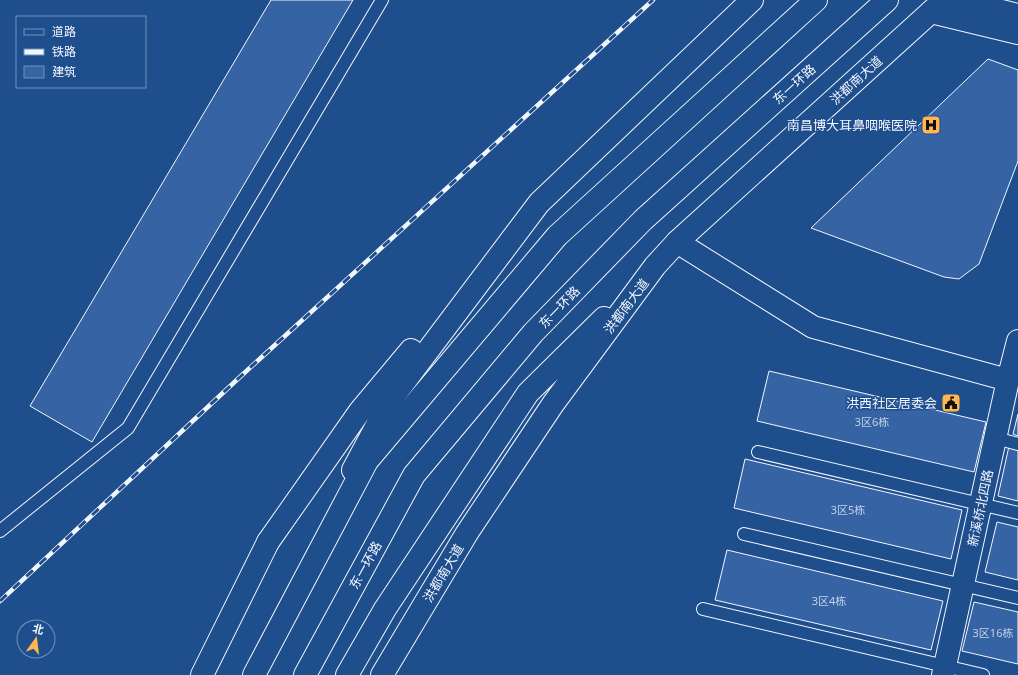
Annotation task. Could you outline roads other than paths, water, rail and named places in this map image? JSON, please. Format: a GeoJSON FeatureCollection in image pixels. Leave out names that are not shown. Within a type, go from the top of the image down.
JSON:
{"type":"FeatureCollection","features":[{"type":"Feature","properties":{"kind":"main road"},"geometry":{"type":"LineString","coordinates":[[202,675],[268,542],[360,411],[539,203],[752,0]]}},
{"type":"Feature","properties":{"kind":"main road"},"geometry":{"type":"LineString","coordinates":[[254,675],[367,461],[557,236],[816,0]]}},
{"type":"Feature","properties":{"kind":"main road","name":"东一环路"},"geometry":{"type":"LineString","coordinates":[[305,675],[414,475],[533,333],[643,220],[887,0]]}},
{"type":"Feature","properties":{"kind":"main road"},"geometry":{"type":"LineString","coordinates":[[958,0],[1018,15]]}},
{"type":"Feature","properties":{"kind":"main road"},"geometry":{"type":"LineString","coordinates":[[938,6],[1018,33]]}},
{"type":"Feature","properties":{"kind":"main road","name":"洪都南大道"},"geometry":{"type":"LineString","coordinates":[[382,675],[475,520],[553,404],[655,266],[677,242],[938,6]]}},
{"type":"Feature","properties":{"kind":"main road"},"geometry":{"type":"LineString","coordinates":[[243,675],[390,401],[539,203]]}},
{"type":"Feature","properties":{"kind":"main road"},"geometry":{"type":"LineString","coordinates":[[677,242],[813,327],[1012,372]]}},
{"type":"Feature","properties":{"kind":"main road"},"geometry":{"type":"LineString","coordinates":[[347,675],[385,608],[528,393],[655,266]]}},
{"type":"Feature","properties":{"kind":"main road","name":"新溪桥北四路"},"geometry":{"type":"LineString","coordinates":[[944,671],[995,438],[1012,372],[1018,341]]}},
{"type":"Feature","properties":{"kind":"lane"},"geometry":{"type":"LineString","coordinates":[[0,531],[128,428],[382,0]]}},
{"type":"Feature","properties":{"kind":"lane"},"geometry":{"type":"LineString","coordinates":[[995,438],[1018,444]]}},
{"type":"Feature","properties":{"kind":"lane"},"geometry":{"type":"LineString","coordinates":[[758,452],[1018,513]]}},
{"type":"Feature","properties":{"kind":"lane"},"geometry":{"type":"LineString","coordinates":[[744,534],[1018,598]]}},
{"type":"Feature","properties":{"kind":"lane"},"geometry":{"type":"LineString","coordinates":[[703,609],[944,671],[983,675]]}},
{"type":"Feature","properties":{"kind":"railway"},"geometry":{"type":"LineString","coordinates":[[0,601],[241,376],[653,0]]}},
{"type":"Feature","properties":{"kind":"place","name":"南昌博大耳鼻咽喉医院"},"geometry":{"type":"Point","coordinates":[931,125]}},
{"type":"Feature","properties":{"kind":"place","name":"洪西社区居委会"},"geometry":{"type":"Point","coordinates":[951,403]}}]}
